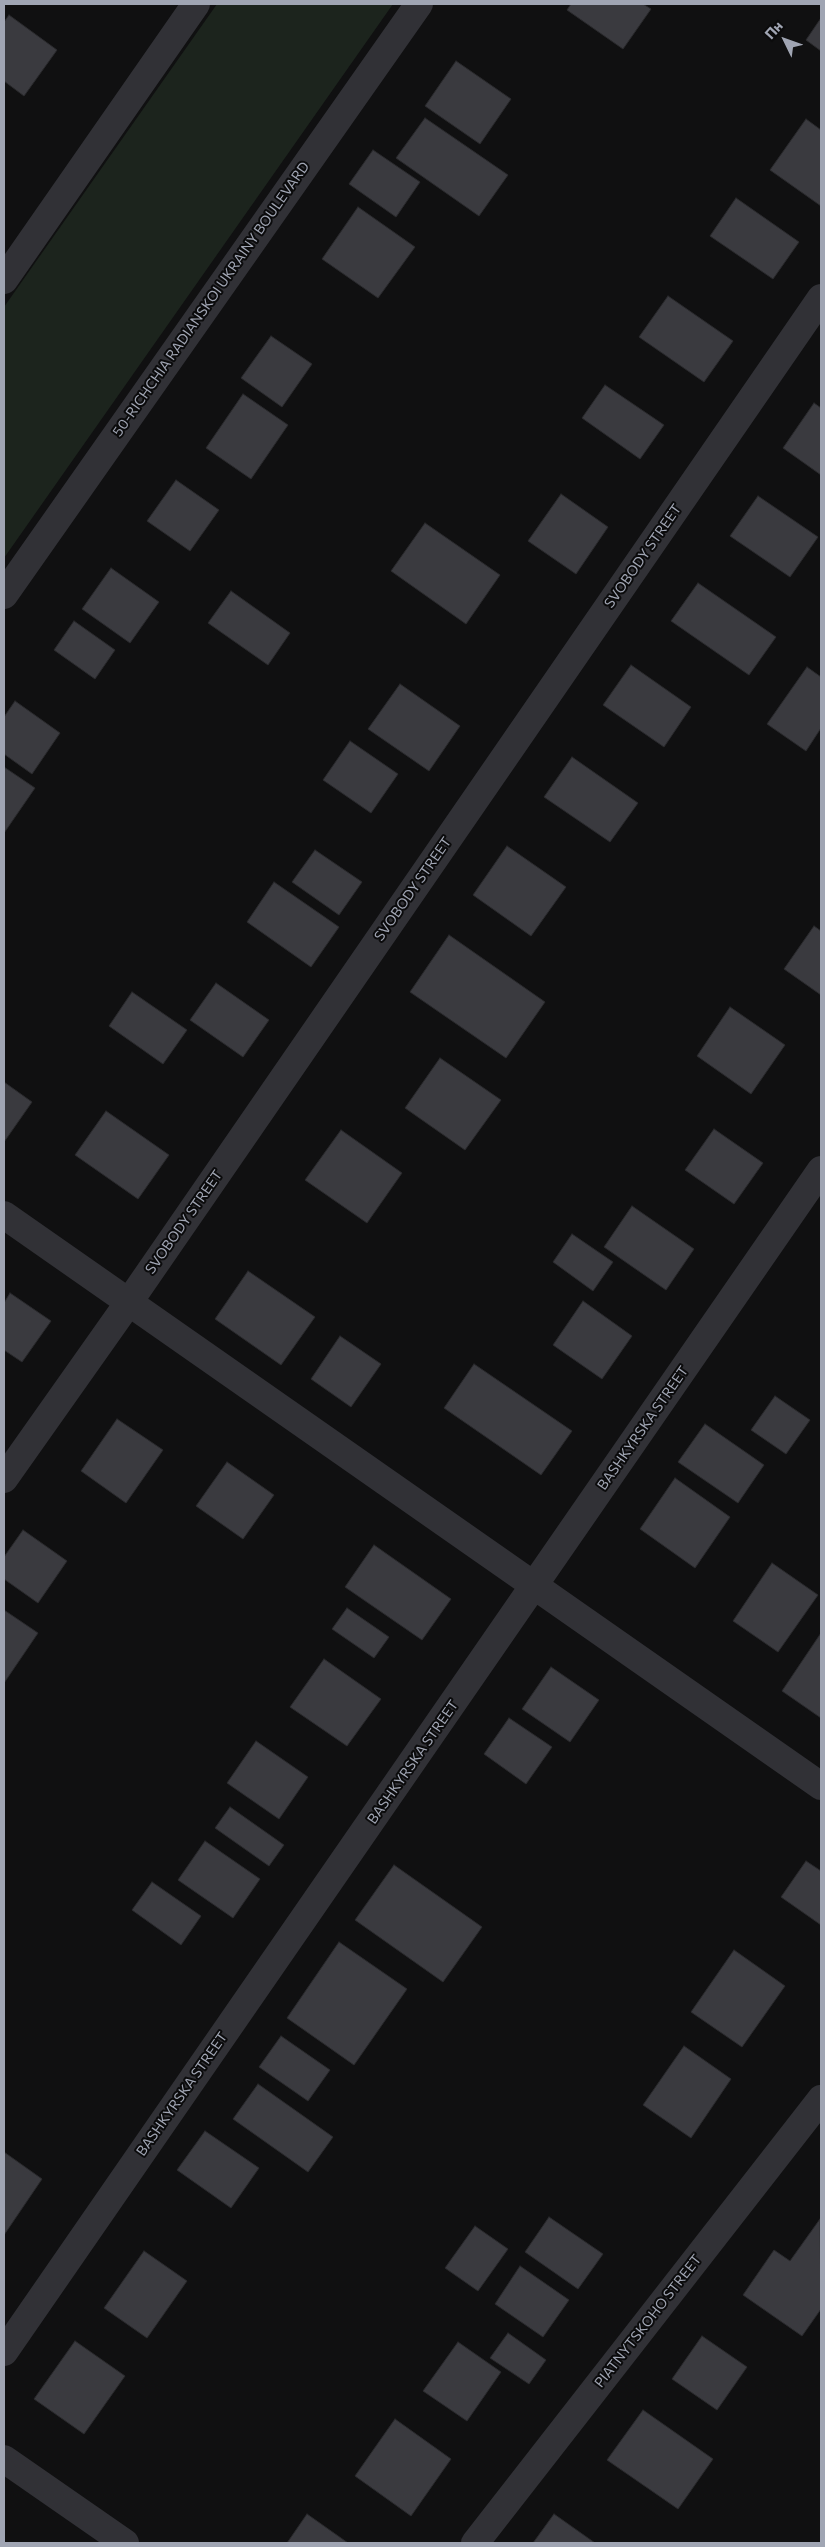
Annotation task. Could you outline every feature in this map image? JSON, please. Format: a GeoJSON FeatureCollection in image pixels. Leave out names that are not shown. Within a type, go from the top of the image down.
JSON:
{"type":"FeatureCollection","features":[{"type":"Feature","properties":{"kind":"street"},"geometry":{"type":"LineString","coordinates":[[4,280],[196,4]]}},
{"type":"Feature","properties":{"kind":"street","name":"50-RICHCHIA RADIANSKOI UKRAINY BOULEVARD"},"geometry":{"type":"LineString","coordinates":[[4,595],[419,4]]}},
{"type":"Feature","properties":{"kind":"street","name":"SVOBODY STREET"},"geometry":{"type":"LineString","coordinates":[[4,1479],[129,1302],[821,298]]}},
{"type":"Feature","properties":{"kind":"street","name":"BASHKYRSKA STREET"},"geometry":{"type":"LineString","coordinates":[[4,2352],[821,1170]]}},
{"type":"Feature","properties":{"kind":"street"},"geometry":{"type":"LineString","coordinates":[[4,1215],[821,1786]]}},
{"type":"Feature","properties":{"kind":"street","name":"PIATNYTSKOHO STREET"},"geometry":{"type":"LineString","coordinates":[[475,2543],[821,2099]]}},
{"type":"Feature","properties":{"kind":"street"},"geometry":{"type":"LineString","coordinates":[[4,2458],[125,2543]]}},
{"type":"Feature","properties":{"kind":"shaded area"},"geometry":{"type":"Polygon","coordinates":[[[217,4],[393,4],[4,558],[4,307],[217,4]]]}},
{"type":"Feature","properties":{"kind":"building"},"geometry":{"type":"Polygon","coordinates":[[[571,4],[643,4],[651,9],[623,49],[567,10],[571,4]]]}},
{"type":"Feature","properties":{"kind":"building"},"geometry":{"type":"Polygon","coordinates":[[[9,15],[57,50],[24,96],[4,81],[4,22],[9,15]]]}},
{"type":"Feature","properties":{"kind":"building"},"geometry":{"type":"Polygon","coordinates":[[[821,18],[821,51],[806,40],[821,18]]]}},
{"type":"Feature","properties":{"kind":"building"},"geometry":{"type":"Polygon","coordinates":[[[456,61],[511,99],[480,144],[425,106],[456,61]]]}},
{"type":"Feature","properties":{"kind":"building"},"geometry":{"type":"Polygon","coordinates":[[[425,118],[508,175],[479,216],[396,158],[425,118]]]}},
{"type":"Feature","properties":{"kind":"building"},"geometry":{"type":"Polygon","coordinates":[[[806,119],[821,130],[821,206],[770,170],[806,119]]]}},
{"type":"Feature","properties":{"kind":"building"},"geometry":{"type":"Polygon","coordinates":[[[373,150],[420,182],[396,217],[349,184],[373,150]]]}},
{"type":"Feature","properties":{"kind":"building"},"geometry":{"type":"Polygon","coordinates":[[[736,198],[799,242],[773,279],[710,236],[736,198]]]}},
{"type":"Feature","properties":{"kind":"building"},"geometry":{"type":"Polygon","coordinates":[[[358,207],[415,247],[378,298],[322,259],[358,207]]]}},
{"type":"Feature","properties":{"kind":"building"},"geometry":{"type":"Polygon","coordinates":[[[668,296],[733,341],[704,382],[639,337],[668,296]]]}},
{"type":"Feature","properties":{"kind":"building"},"geometry":{"type":"Polygon","coordinates":[[[271,336],[312,364],[282,407],[241,378],[271,336]]]}},
{"type":"Feature","properties":{"kind":"building"},"geometry":{"type":"Polygon","coordinates":[[[605,385],[664,425],[640,459],[582,418],[605,385]]]}},
{"type":"Feature","properties":{"kind":"building"},"geometry":{"type":"Polygon","coordinates":[[[243,394],[288,425],[251,479],[206,448],[243,394]]]}},
{"type":"Feature","properties":{"kind":"building"},"geometry":{"type":"Polygon","coordinates":[[[814,403],[821,408],[821,475],[783,448],[814,403]]]}},
{"type":"Feature","properties":{"kind":"building"},"geometry":{"type":"Polygon","coordinates":[[[176,480],[219,510],[190,551],[147,521],[176,480]]]}},
{"type":"Feature","properties":{"kind":"building"},"geometry":{"type":"Polygon","coordinates":[[[561,494],[608,527],[576,574],[528,541],[561,494]]]}},
{"type":"Feature","properties":{"kind":"building"},"geometry":{"type":"Polygon","coordinates":[[[758,496],[818,537],[790,577],[730,536],[758,496]]]}},
{"type":"Feature","properties":{"kind":"building"},"geometry":{"type":"Polygon","coordinates":[[[425,523],[500,575],[466,624],[391,571],[425,523]]]}},
{"type":"Feature","properties":{"kind":"building"},"geometry":{"type":"Polygon","coordinates":[[[111,568],[159,602],[130,643],[82,609],[111,568]]]}},
{"type":"Feature","properties":{"kind":"building"},"geometry":{"type":"Polygon","coordinates":[[[698,583],[776,637],[749,675],[671,621],[698,583]]]}},
{"type":"Feature","properties":{"kind":"building"},"geometry":{"type":"Polygon","coordinates":[[[231,591],[290,633],[268,665],[208,623],[231,591]]]}},
{"type":"Feature","properties":{"kind":"building"},"geometry":{"type":"Polygon","coordinates":[[[74,621],[115,650],[95,679],[54,650],[74,621]]]}},
{"type":"Feature","properties":{"kind":"building"},"geometry":{"type":"Polygon","coordinates":[[[631,665],[691,707],[664,747],[603,705],[631,665]]]}},
{"type":"Feature","properties":{"kind":"building"},"geometry":{"type":"Polygon","coordinates":[[[807,667],[821,677],[821,728],[806,751],[767,724],[807,667]]]}},
{"type":"Feature","properties":{"kind":"building"},"geometry":{"type":"Polygon","coordinates":[[[400,684],[460,726],[429,771],[368,729],[400,684]]]}},
{"type":"Feature","properties":{"kind":"building"},"geometry":{"type":"Polygon","coordinates":[[[15,701],[60,733],[32,774],[4,754],[4,717],[15,701]]]}},
{"type":"Feature","properties":{"kind":"building"},"geometry":{"type":"Polygon","coordinates":[[[350,741],[398,774],[371,813],[323,780],[350,741]]]}},
{"type":"Feature","properties":{"kind":"building"},"geometry":{"type":"Polygon","coordinates":[[[572,757],[638,803],[610,842],[544,797],[572,757]]]}},
{"type":"Feature","properties":{"kind":"building"},"geometry":{"type":"Polygon","coordinates":[[[4,767],[35,788],[4,833],[4,767]]]}},
{"type":"Feature","properties":{"kind":"building"},"geometry":{"type":"Polygon","coordinates":[[[507,846],[566,887],[531,936],[473,895],[507,846]]]}},
{"type":"Feature","properties":{"kind":"building"},"geometry":{"type":"Polygon","coordinates":[[[315,850],[362,882],[339,915],[292,882],[315,850]]]}},
{"type":"Feature","properties":{"kind":"building"},"geometry":{"type":"Polygon","coordinates":[[[274,882],[339,927],[311,967],[247,922],[274,882]]]}},
{"type":"Feature","properties":{"kind":"building"},"geometry":{"type":"Polygon","coordinates":[[[814,926],[821,931],[821,995],[784,969],[814,926]]]}},
{"type":"Feature","properties":{"kind":"building"},"geometry":{"type":"Polygon","coordinates":[[[449,935],[545,1002],[506,1058],[410,992],[449,935]]]}},
{"type":"Feature","properties":{"kind":"building"},"geometry":{"type":"Polygon","coordinates":[[[216,983],[269,1020],[243,1057],[190,1020],[216,983]]]}},
{"type":"Feature","properties":{"kind":"building"},"geometry":{"type":"Polygon","coordinates":[[[132,992],[187,1030],[163,1064],[109,1026],[132,992]]]}},
{"type":"Feature","properties":{"kind":"building"},"geometry":{"type":"Polygon","coordinates":[[[730,1007],[785,1045],[751,1094],[697,1056],[730,1007]]]}},
{"type":"Feature","properties":{"kind":"building"},"geometry":{"type":"Polygon","coordinates":[[[440,1058],[501,1100],[465,1150],[405,1108],[440,1058]]]}},
{"type":"Feature","properties":{"kind":"building"},"geometry":{"type":"Polygon","coordinates":[[[4,1082],[32,1102],[4,1142],[4,1082]]]}},
{"type":"Feature","properties":{"kind":"building"},"geometry":{"type":"Polygon","coordinates":[[[106,1111],[169,1155],[138,1199],[75,1155],[106,1111]]]}},
{"type":"Feature","properties":{"kind":"building"},"geometry":{"type":"Polygon","coordinates":[[[714,1129],[763,1163],[734,1204],[685,1170],[714,1129]]]}},
{"type":"Feature","properties":{"kind":"building"},"geometry":{"type":"Polygon","coordinates":[[[341,1130],[402,1173],[367,1223],[305,1180],[341,1130]]]}},
{"type":"Feature","properties":{"kind":"building"},"geometry":{"type":"Polygon","coordinates":[[[632,1206],[694,1249],[666,1290],[604,1247],[632,1206]]]}},
{"type":"Feature","properties":{"kind":"building"},"geometry":{"type":"Polygon","coordinates":[[[572,1234],[613,1262],[593,1291],[553,1262],[572,1234]]]}},
{"type":"Feature","properties":{"kind":"building"},"geometry":{"type":"Polygon","coordinates":[[[248,1271],[315,1317],[281,1365],[215,1319],[248,1271]]]}},
{"type":"Feature","properties":{"kind":"building"},"geometry":{"type":"Polygon","coordinates":[[[10,1293],[51,1321],[22,1362],[4,1350],[4,1303],[10,1293]]]}},
{"type":"Feature","properties":{"kind":"building"},"geometry":{"type":"Polygon","coordinates":[[[583,1301],[632,1336],[602,1379],[553,1345],[583,1301]]]}},
{"type":"Feature","properties":{"kind":"building"},"geometry":{"type":"Polygon","coordinates":[[[340,1336],[381,1364],[351,1407],[311,1379],[340,1336]]]}},
{"type":"Feature","properties":{"kind":"building"},"geometry":{"type":"Polygon","coordinates":[[[474,1364],[572,1431],[541,1475],[444,1408],[474,1364]]]}},
{"type":"Feature","properties":{"kind":"building"},"geometry":{"type":"Polygon","coordinates":[[[775,1396],[810,1420],[786,1454],[751,1430],[775,1396]]]}},
{"type":"Feature","properties":{"kind":"building"},"geometry":{"type":"Polygon","coordinates":[[[117,1419],[163,1450],[126,1503],[81,1471],[117,1419]]]}},
{"type":"Feature","properties":{"kind":"building"},"geometry":{"type":"Polygon","coordinates":[[[705,1424],[764,1465],[738,1503],[678,1462],[705,1424]]]}},
{"type":"Feature","properties":{"kind":"building"},"geometry":{"type":"Polygon","coordinates":[[[227,1462],[274,1495],[243,1539],[196,1506],[227,1462]]]}},
{"type":"Feature","properties":{"kind":"building"},"geometry":{"type":"Polygon","coordinates":[[[675,1478],[730,1517],[695,1568],[640,1529],[675,1478]]]}},
{"type":"Feature","properties":{"kind":"building"},"geometry":{"type":"Polygon","coordinates":[[[23,1530],[67,1561],[38,1603],[4,1579],[4,1557],[23,1530]]]}},
{"type":"Feature","properties":{"kind":"building"},"geometry":{"type":"Polygon","coordinates":[[[374,1545],[451,1599],[422,1640],[345,1587],[374,1545]]]}},
{"type":"Feature","properties":{"kind":"building"},"geometry":{"type":"Polygon","coordinates":[[[772,1563],[818,1595],[778,1652],[733,1621],[772,1563]]]}},
{"type":"Feature","properties":{"kind":"building"},"geometry":{"type":"Polygon","coordinates":[[[347,1608],[389,1637],[374,1658],[332,1629],[347,1608]]]}},
{"type":"Feature","properties":{"kind":"building"},"geometry":{"type":"Polygon","coordinates":[[[4,1610],[38,1633],[4,1683],[4,1610]]]}},
{"type":"Feature","properties":{"kind":"building"},"geometry":{"type":"Polygon","coordinates":[[[821,1633],[821,1718],[782,1691],[821,1633]]]}},
{"type":"Feature","properties":{"kind":"building"},"geometry":{"type":"Polygon","coordinates":[[[324,1659],[381,1699],[347,1746],[290,1707],[324,1659]]]}},
{"type":"Feature","properties":{"kind":"building"},"geometry":{"type":"Polygon","coordinates":[[[551,1667],[599,1700],[570,1742],[522,1709],[551,1667]]]}},
{"type":"Feature","properties":{"kind":"building"},"geometry":{"type":"Polygon","coordinates":[[[509,1718],[552,1747],[526,1784],[484,1754],[509,1718]]]}},
{"type":"Feature","properties":{"kind":"building"},"geometry":{"type":"Polygon","coordinates":[[[256,1741],[308,1777],[279,1819],[227,1783],[256,1741]]]}},
{"type":"Feature","properties":{"kind":"building"},"geometry":{"type":"Polygon","coordinates":[[[230,1807],[284,1845],[269,1866],[215,1828],[230,1807]]]}},
{"type":"Feature","properties":{"kind":"building"},"geometry":{"type":"Polygon","coordinates":[[[205,1841],[260,1879],[233,1918],[178,1880],[205,1841]]]}},
{"type":"Feature","properties":{"kind":"building"},"geometry":{"type":"Polygon","coordinates":[[[806,1861],[821,1871],[821,1925],[781,1897],[806,1861]]]}},
{"type":"Feature","properties":{"kind":"building"},"geometry":{"type":"Polygon","coordinates":[[[394,1865],[482,1927],[443,1982],[355,1920],[394,1865]]]}},
{"type":"Feature","properties":{"kind":"building"},"geometry":{"type":"Polygon","coordinates":[[[152,1882],[201,1916],[181,1945],[132,1910],[152,1882]]]}},
{"type":"Feature","properties":{"kind":"building"},"geometry":{"type":"Polygon","coordinates":[[[339,1942],[407,1989],[354,2065],[287,2018],[339,1942]]]}},
{"type":"Feature","properties":{"kind":"building"},"geometry":{"type":"Polygon","coordinates":[[[734,1950],[785,1986],[742,2047],[691,2012],[734,1950]]]}},
{"type":"Feature","properties":{"kind":"building"},"geometry":{"type":"Polygon","coordinates":[[[281,2036],[330,2070],[308,2101],[259,2067],[281,2036]]]}},
{"type":"Feature","properties":{"kind":"building"},"geometry":{"type":"Polygon","coordinates":[[[684,2046],[731,2079],[691,2138],[643,2105],[684,2046]]]}},
{"type":"Feature","properties":{"kind":"building"},"geometry":{"type":"Polygon","coordinates":[[[258,2084],[333,2137],[308,2172],[233,2119],[258,2084]]]}},
{"type":"Feature","properties":{"kind":"building"},"geometry":{"type":"Polygon","coordinates":[[[205,2131],[259,2168],[231,2208],[177,2170],[205,2131]]]}},
{"type":"Feature","properties":{"kind":"building"},"geometry":{"type":"Polygon","coordinates":[[[4,2152],[42,2179],[4,2235],[4,2152]]]}},
{"type":"Feature","properties":{"kind":"building"},"geometry":{"type":"Polygon","coordinates":[[[549,2217],[603,2254],[578,2289],[525,2252],[549,2217]]]}},
{"type":"Feature","properties":{"kind":"building"},"geometry":{"type":"Polygon","coordinates":[[[820,2219],[821,2309],[802,2336],[743,2295],[774,2250],[790,2261],[820,2219]]]}},
{"type":"Feature","properties":{"kind":"building"},"geometry":{"type":"Polygon","coordinates":[[[475,2226],[508,2249],[478,2291],[445,2268],[475,2226]]]}},
{"type":"Feature","properties":{"kind":"building"},"geometry":{"type":"Polygon","coordinates":[[[144,2251],[187,2281],[147,2338],[104,2308],[144,2251]]]}},
{"type":"Feature","properties":{"kind":"building"},"geometry":{"type":"Polygon","coordinates":[[[520,2266],[569,2300],[543,2337],[495,2304],[520,2266]]]}},
{"type":"Feature","properties":{"kind":"building"},"geometry":{"type":"Polygon","coordinates":[[[508,2333],[546,2360],[529,2384],[490,2358],[508,2333]]]}},
{"type":"Feature","properties":{"kind":"building"},"geometry":{"type":"Polygon","coordinates":[[[702,2336],[747,2367],[717,2410],[672,2379],[702,2336]]]}},
{"type":"Feature","properties":{"kind":"building"},"geometry":{"type":"Polygon","coordinates":[[[75,2341],[125,2376],[84,2434],[34,2399],[75,2341]]]}},
{"type":"Feature","properties":{"kind":"building"},"geometry":{"type":"Polygon","coordinates":[[[458,2342],[501,2372],[467,2421],[423,2391],[458,2342]]]}},
{"type":"Feature","properties":{"kind":"building"},"geometry":{"type":"Polygon","coordinates":[[[643,2410],[713,2459],[678,2509],[607,2460],[643,2410]]]}},
{"type":"Feature","properties":{"kind":"building"},"geometry":{"type":"Polygon","coordinates":[[[395,2419],[451,2459],[411,2516],[355,2476],[395,2419]]]}},
{"type":"Feature","properties":{"kind":"building"},"geometry":{"type":"Polygon","coordinates":[[[307,2514],[348,2543],[287,2543],[307,2514]]]}},
{"type":"Feature","properties":{"kind":"building"},"geometry":{"type":"Polygon","coordinates":[[[554,2514],[595,2543],[533,2543],[554,2514]]]}}]}
